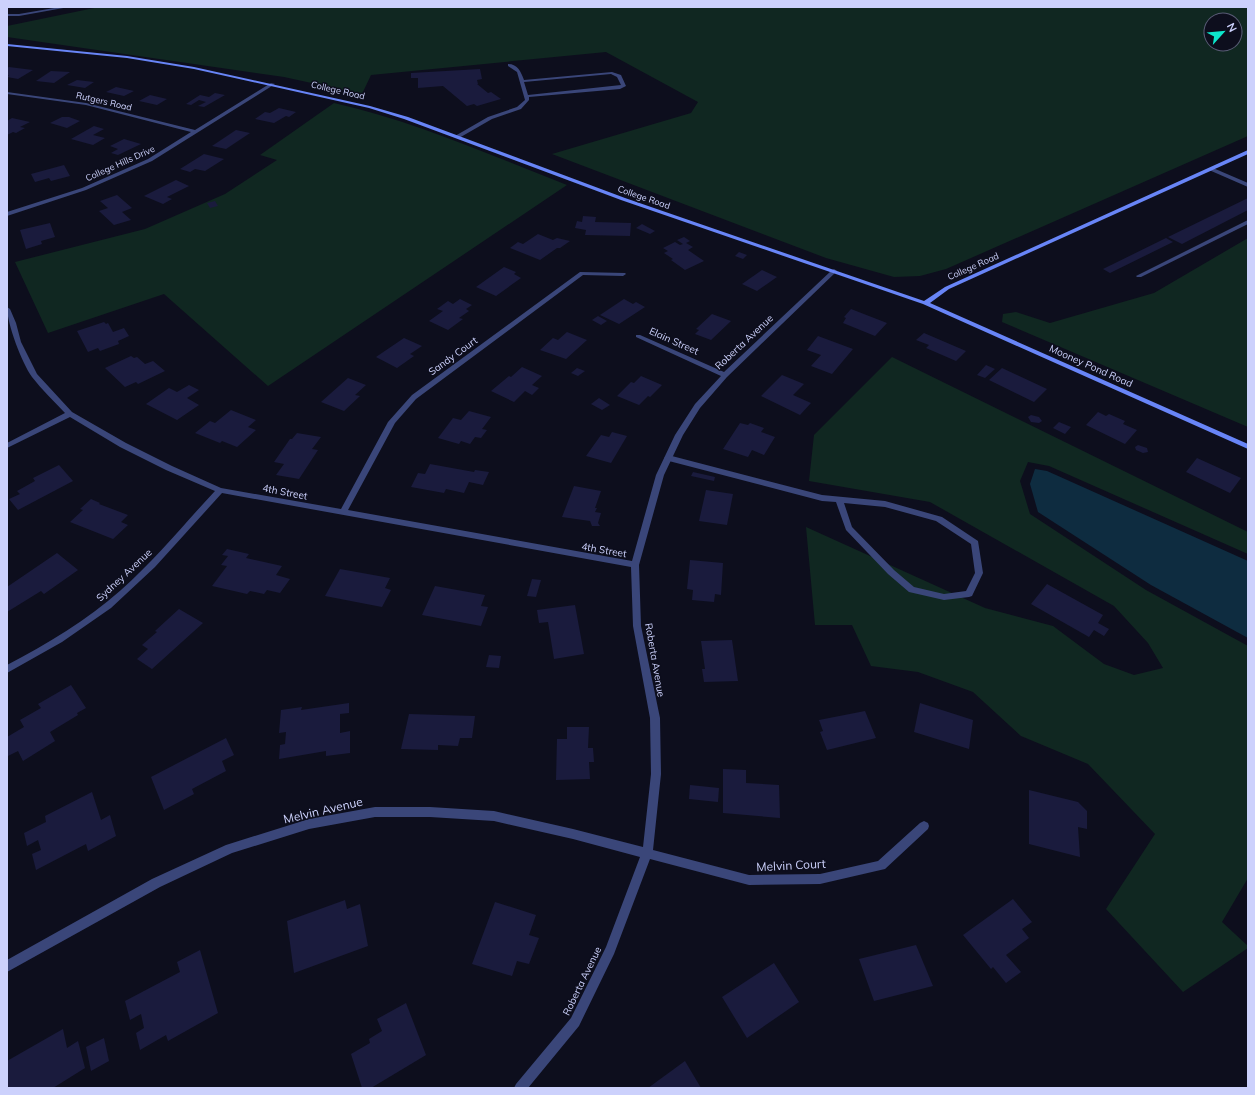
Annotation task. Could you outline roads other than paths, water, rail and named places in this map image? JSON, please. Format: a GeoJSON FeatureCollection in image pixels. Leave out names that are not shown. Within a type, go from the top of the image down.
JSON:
{"type":"FeatureCollection","features":[{"type":"Feature","properties":{"kind":"street"},"geometry":{"type":"LineString","coordinates":[[7,14],[26,14],[67,7]]}},
{"type":"Feature","properties":{"kind":"street","name":"College Road"},"geometry":{"type":"LineString","coordinates":[[7,45],[127,56],[273,84],[370,107],[457,137],[623,199],[925,303],[947,288],[1248,152]]}},
{"type":"Feature","properties":{"kind":"street"},"geometry":{"type":"LineString","coordinates":[[457,137],[490,118],[519,108],[527,100],[519,71],[510,65]]}},
{"type":"Feature","properties":{"kind":"street"},"geometry":{"type":"LineString","coordinates":[[523,81],[612,73],[620,76],[624,86],[620,88],[526,96]]}},
{"type":"Feature","properties":{"kind":"street","name":"College Hills Drive"},"geometry":{"type":"LineString","coordinates":[[7,214],[84,189],[150,160],[273,84]]}},
{"type":"Feature","properties":{"kind":"street","name":"Rutgers Road"},"geometry":{"type":"LineString","coordinates":[[7,93],[86,104],[196,132]]}},
{"type":"Feature","properties":{"kind":"street"},"geometry":{"type":"LineString","coordinates":[[7,98],[13,94]]}},
{"type":"Feature","properties":{"kind":"street"},"geometry":{"type":"LineString","coordinates":[[1211,169],[1248,185]]}},
{"type":"Feature","properties":{"kind":"street"},"geometry":{"type":"LineString","coordinates":[[1140,276],[1248,222]]}},
{"type":"Feature","properties":{"kind":"street","name":"Roberta Avenue"},"geometry":{"type":"LineString","coordinates":[[520,1088],[575,1022],[610,950],[647,853],[656,774],[655,718],[637,626],[635,565],[660,475],[679,435],[697,406],[725,375],[834,271]]}},
{"type":"Feature","properties":{"kind":"street","name":"Sandy Court"},"geometry":{"type":"LineString","coordinates":[[343,514],[392,422],[414,397],[582,274],[623,274]]}},
{"type":"Feature","properties":{"kind":"street","name":"Mooney Pond Road"},"geometry":{"type":"LineString","coordinates":[[925,303],[1248,447]]}},
{"type":"Feature","properties":{"kind":"street","name":"4th Street"},"geometry":{"type":"LineString","coordinates":[[7,309],[10,324],[34,375],[70,414],[123,445],[169,468],[220,490],[343,514],[635,565]]}},
{"type":"Feature","properties":{"kind":"street","name":"Elain Street"},"geometry":{"type":"LineString","coordinates":[[638,336],[725,375]]}},
{"type":"Feature","properties":{"kind":"street"},"geometry":{"type":"LineString","coordinates":[[7,446],[70,414]]}},
{"type":"Feature","properties":{"kind":"street"},"geometry":{"type":"LineString","coordinates":[[668,458],[822,498],[839,499],[886,504],[939,520],[975,543],[979,573],[969,594],[944,598],[912,590],[891,572],[849,528],[839,499]]}},
{"type":"Feature","properties":{"kind":"street","name":"Sydney Avenue"},"geometry":{"type":"LineString","coordinates":[[7,669],[48,646],[108,606],[148,569],[220,490]]}},
{"type":"Feature","properties":{"kind":"street","name":"Melvin Avenue"},"geometry":{"type":"LineString","coordinates":[[7,966],[156,883],[230,849],[309,824],[375,812],[430,812],[494,816],[647,853]]}},
{"type":"Feature","properties":{"kind":"street","name":"Melvin Court"},"geometry":{"type":"LineString","coordinates":[[647,853],[749,880],[820,879],[881,865],[924,826]]}},
{"type":"Feature","properties":{"kind":"water"},"geometry":{"type":"Polygon","coordinates":[[[1035,469],[1047,471],[1248,561],[1248,638],[1151,585],[1038,512],[1030,484],[1035,469]]]}}]}
